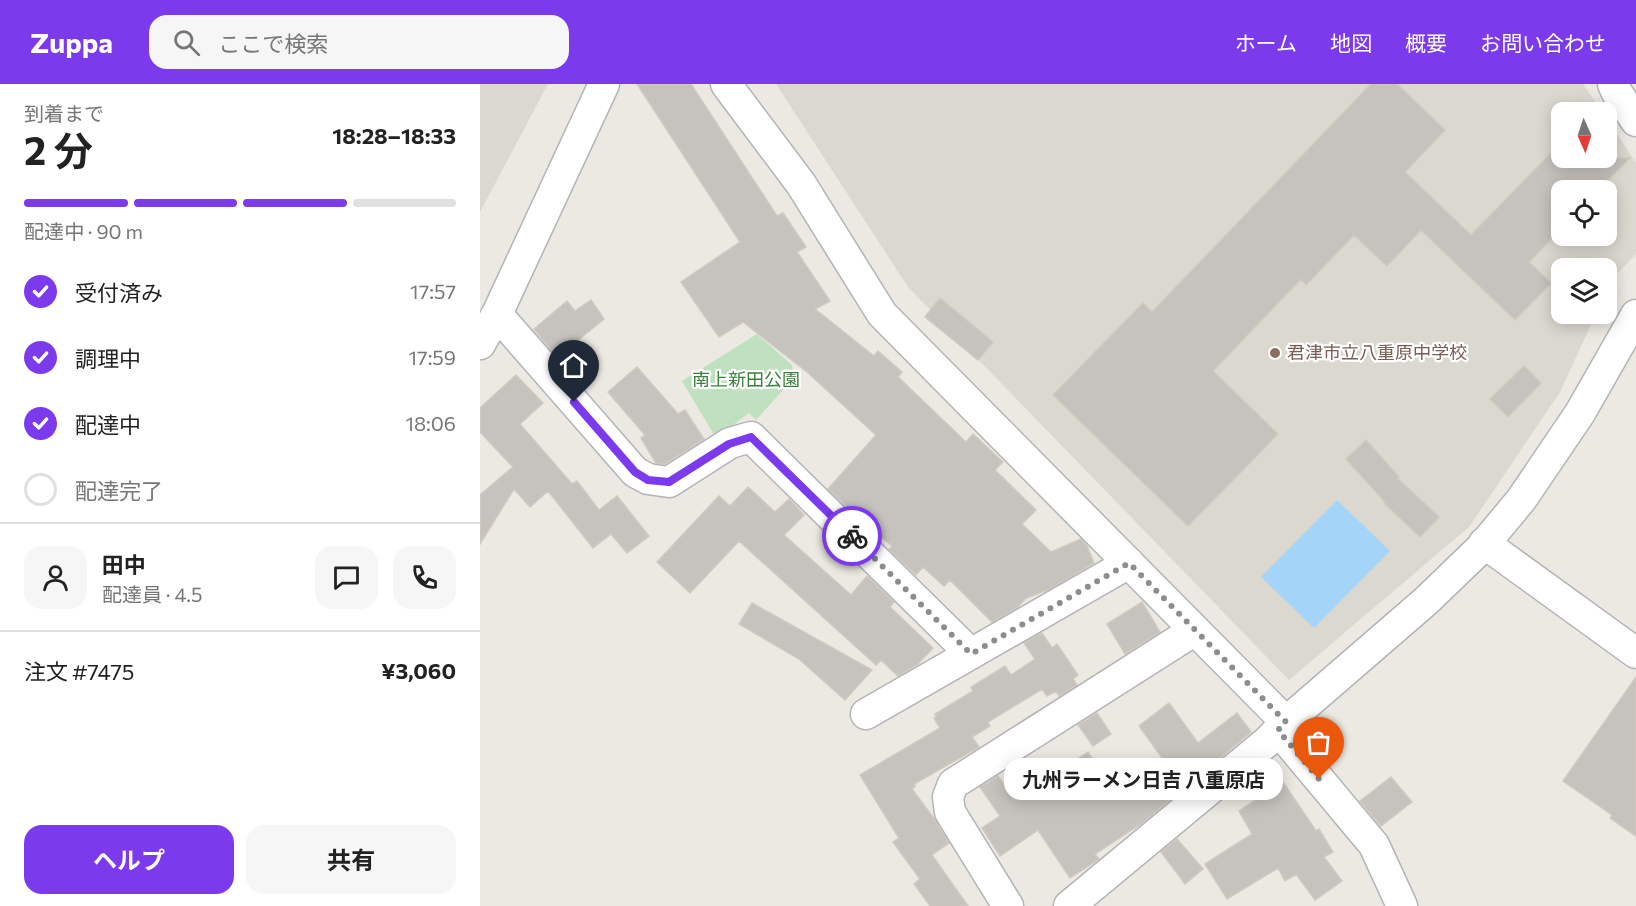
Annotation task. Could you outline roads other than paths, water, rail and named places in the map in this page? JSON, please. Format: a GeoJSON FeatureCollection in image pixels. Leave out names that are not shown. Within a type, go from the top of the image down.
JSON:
{"type":"FeatureCollection","features":[{"type":"Feature","properties":{"kind":"street"},"geometry":{"type":"LineString","coordinates":[[480,344],[497,314],[604,84]]}},
{"type":"Feature","properties":{"kind":"street"},"geometry":{"type":"LineString","coordinates":[[726,84],[801,184],[882,314],[1195,630],[1282,726],[1374,845],[1402,906]]}},
{"type":"Feature","properties":{"kind":"street"},"geometry":{"type":"LineString","coordinates":[[1613,84],[1636,121]]}},
{"type":"Feature","properties":{"kind":"street"},"geometry":{"type":"LineString","coordinates":[[497,314],[635,472],[648,480],[669,482],[729,444],[751,437],[971,654]]}},
{"type":"Feature","properties":{"kind":"street"},"geometry":{"type":"LineString","coordinates":[[1069,906],[1268,741],[1282,726],[1426,601],[1484,543],[1521,500],[1580,413],[1636,315]]}},
{"type":"Feature","properties":{"kind":"street"},"geometry":{"type":"LineString","coordinates":[[1484,543],[1636,653]]}},
{"type":"Feature","properties":{"kind":"street"},"geometry":{"type":"LineString","coordinates":[[866,714],[1129,563]]}},
{"type":"Feature","properties":{"kind":"street"},"geometry":{"type":"LineString","coordinates":[[1008,906],[950,812],[948,797],[953,784],[1195,630]]}},
{"type":"Feature","properties":{"kind":"water"},"geometry":{"type":"Polygon","coordinates":[[[1337,500],[1390,551],[1314,628],[1261,577],[1337,500]]]}},
{"type":"Feature","properties":{"kind":"place","name":"君津市立八重原中学校"},"geometry":{"type":"Point","coordinates":[1275,353]}},
{"type":"Feature","properties":{"kind":"place","name":"九州ラーメン日吉 八重原店"},"geometry":{"type":"Point","coordinates":[1319,779]}},
{"type":"Feature","properties":{"kind":"park label","name":"南上新田公園"},"geometry":{"type":"Point","coordinates":[746,380]}}]}
